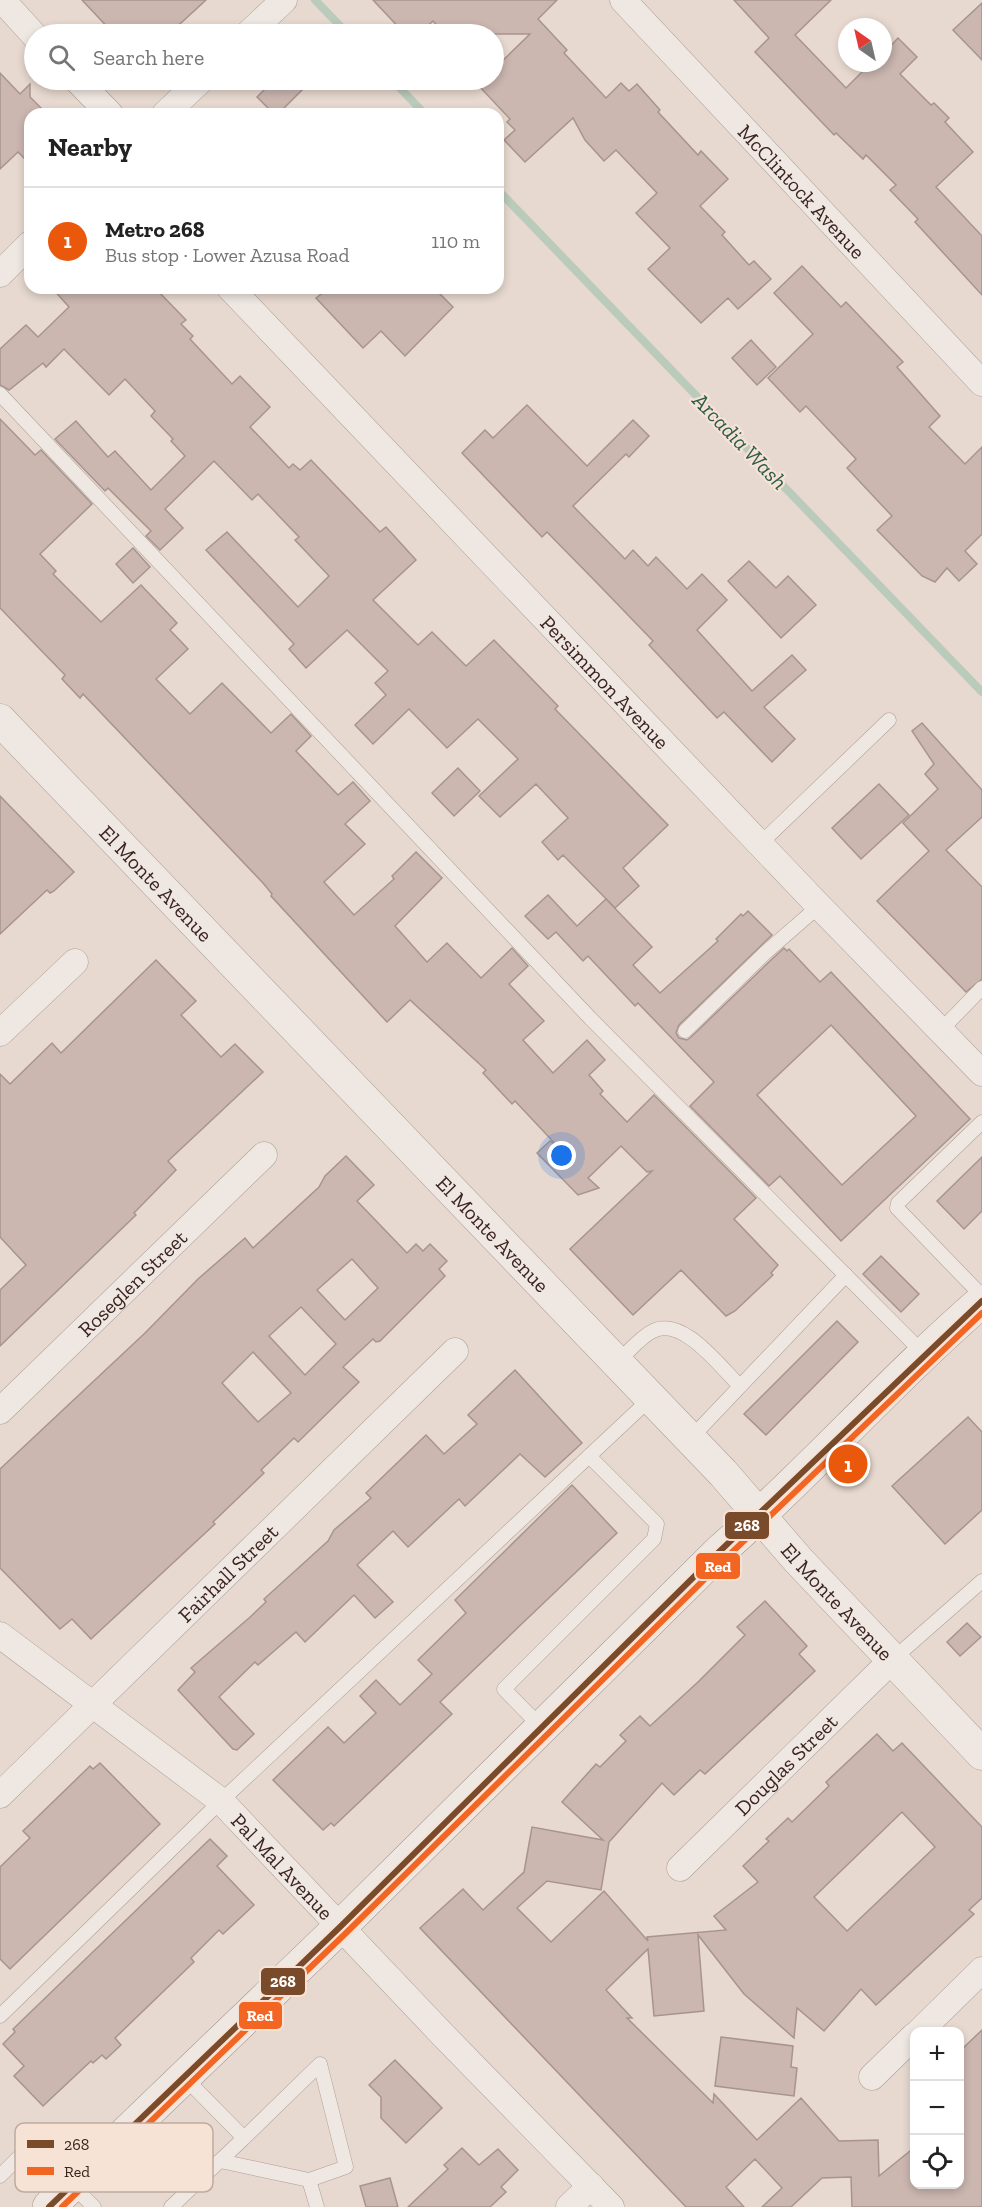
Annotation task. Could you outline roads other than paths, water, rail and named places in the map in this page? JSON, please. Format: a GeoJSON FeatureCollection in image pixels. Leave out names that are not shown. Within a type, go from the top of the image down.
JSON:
{"type":"FeatureCollection","features":[{"type":"Feature","properties":{"kind":"main road"},"geometry":{"type":"LineString","coordinates":[[142,2123],[184,2077],[341,1926],[720,1551],[982,1301]]}},
{"type":"Feature","properties":{"kind":"street"},"geometry":{"type":"LineString","coordinates":[[2,0],[25,24]]}},
{"type":"Feature","properties":{"kind":"street","name":"McClintock Avenue"},"geometry":{"type":"LineString","coordinates":[[622,0],[982,383]]}},
{"type":"Feature","properties":{"kind":"street"},"geometry":{"type":"LineString","coordinates":[[259,24],[282,2]]}},
{"type":"Feature","properties":{"kind":"street"},"geometry":{"type":"LineString","coordinates":[[87,90],[104,108]]}},
{"type":"Feature","properties":{"kind":"street"},"geometry":{"type":"LineString","coordinates":[[171,108],[190,90]]}},
{"type":"Feature","properties":{"kind":"street"},"geometry":{"type":"LineString","coordinates":[[0,274],[24,250]]}},
{"type":"Feature","properties":{"kind":"street","name":"Persimmon Avenue"},"geometry":{"type":"LineString","coordinates":[[236,294],[819,906],[982,1073]]}},
{"type":"Feature","properties":{"kind":"street","name":"El Monte Avenue"},"geometry":{"type":"LineString","coordinates":[[0,720],[651,1397],[760,1515],[799,1561],[982,1754]]}},
{"type":"Feature","properties":{"kind":"street"},"geometry":{"type":"LineString","coordinates":[[0,1033],[75,962]]}},
{"type":"Feature","properties":{"kind":"street","name":"Roseglen Street"},"geometry":{"type":"LineString","coordinates":[[0,1411],[264,1155]]}},
{"type":"Feature","properties":{"kind":"street","name":"Fairhall Street"},"geometry":{"type":"LineString","coordinates":[[0,1795],[455,1351]]}},
{"type":"Feature","properties":{"kind":"street","name":"Pal Mal Avenue"},"geometry":{"type":"LineString","coordinates":[[0,1635],[221,1801],[443,2035],[611,2207]]}},
{"type":"Feature","properties":{"kind":"street","name":"Douglas Street"},"geometry":{"type":"LineString","coordinates":[[680,1868],[892,1660]]}},
{"type":"Feature","properties":{"kind":"street"},"geometry":{"type":"LineString","coordinates":[[923,2027],[982,1970]]}},
{"type":"Feature","properties":{"kind":"street"},"geometry":{"type":"LineString","coordinates":[[872,2076],[910,2041]]}},
{"type":"Feature","properties":{"kind":"street"},"geometry":{"type":"LineString","coordinates":[[569,2207],[591,2186]]}},
{"type":"Feature","properties":{"kind":"lane"},"geometry":{"type":"LineString","coordinates":[[0,394],[590,1018],[924,1354]]}},
{"type":"Feature","properties":{"kind":"lane"},"geometry":{"type":"LineString","coordinates":[[760,844],[889,720]]}},
{"type":"Feature","properties":{"kind":"lane"},"geometry":{"type":"LineString","coordinates":[[685,1031],[765,953],[819,906]]}},
{"type":"Feature","properties":{"kind":"lane"},"geometry":{"type":"LineString","coordinates":[[941,1030],[982,988]]}},
{"type":"Feature","properties":{"kind":"lane"},"geometry":{"type":"LineString","coordinates":[[982,1122],[898,1203],[897,1208],[982,1296]]}},
{"type":"Feature","properties":{"kind":"lane"},"geometry":{"type":"LineString","coordinates":[[690,1439],[846,1275]]}},
{"type":"Feature","properties":{"kind":"lane"},"geometry":{"type":"LineString","coordinates":[[617,1362],[652,1331],[675,1328],[687,1334],[739,1386]]}},
{"type":"Feature","properties":{"kind":"lane"},"geometry":{"type":"LineString","coordinates":[[0,2016],[221,1801],[651,1397]]}},
{"type":"Feature","properties":{"kind":"lane"},"geometry":{"type":"LineString","coordinates":[[542,1727],[504,1689],[654,1539],[657,1530],[657,1524],[589,1456]]}},
{"type":"Feature","properties":{"kind":"lane"},"geometry":{"type":"LineString","coordinates":[[892,1660],[982,1581]]}},
{"type":"Feature","properties":{"kind":"lane"},"geometry":{"type":"LineString","coordinates":[[213,2168],[320,2064],[346,2167],[309,2180],[220,2161]]}},
{"type":"Feature","properties":{"kind":"lane"},"geometry":{"type":"LineString","coordinates":[[184,2077],[244,2138]]}},
{"type":"Feature","properties":{"kind":"lane"},"geometry":{"type":"LineString","coordinates":[[0,2163],[15,2156]]}},
{"type":"Feature","properties":{"kind":"lane"},"geometry":{"type":"LineString","coordinates":[[0,2176],[15,2161]]}},
{"type":"Feature","properties":{"kind":"lane"},"geometry":{"type":"LineString","coordinates":[[309,2180],[317,2207]]}},
{"type":"Feature","properties":{"kind":"lane"},"geometry":{"type":"LineString","coordinates":[[171,2207],[187,2192]]}},
{"type":"Feature","properties":{"kind":"waterway","name":"Arcadia Wash"},"geometry":{"type":"LineString","coordinates":[[315,0],[338,24]]}},
{"type":"Feature","properties":{"kind":"waterway","name":"Arcadia Wash"},"geometry":{"type":"LineString","coordinates":[[402,90],[419,108]]}},
{"type":"Feature","properties":{"kind":"waterway","name":"Arcadia Wash"},"geometry":{"type":"LineString","coordinates":[[504,196],[982,692]]}},
{"type":"Feature","properties":{"kind":"place","name":"Metro 268"},"geometry":{"type":"Point","coordinates":[848,1464]}}]}
